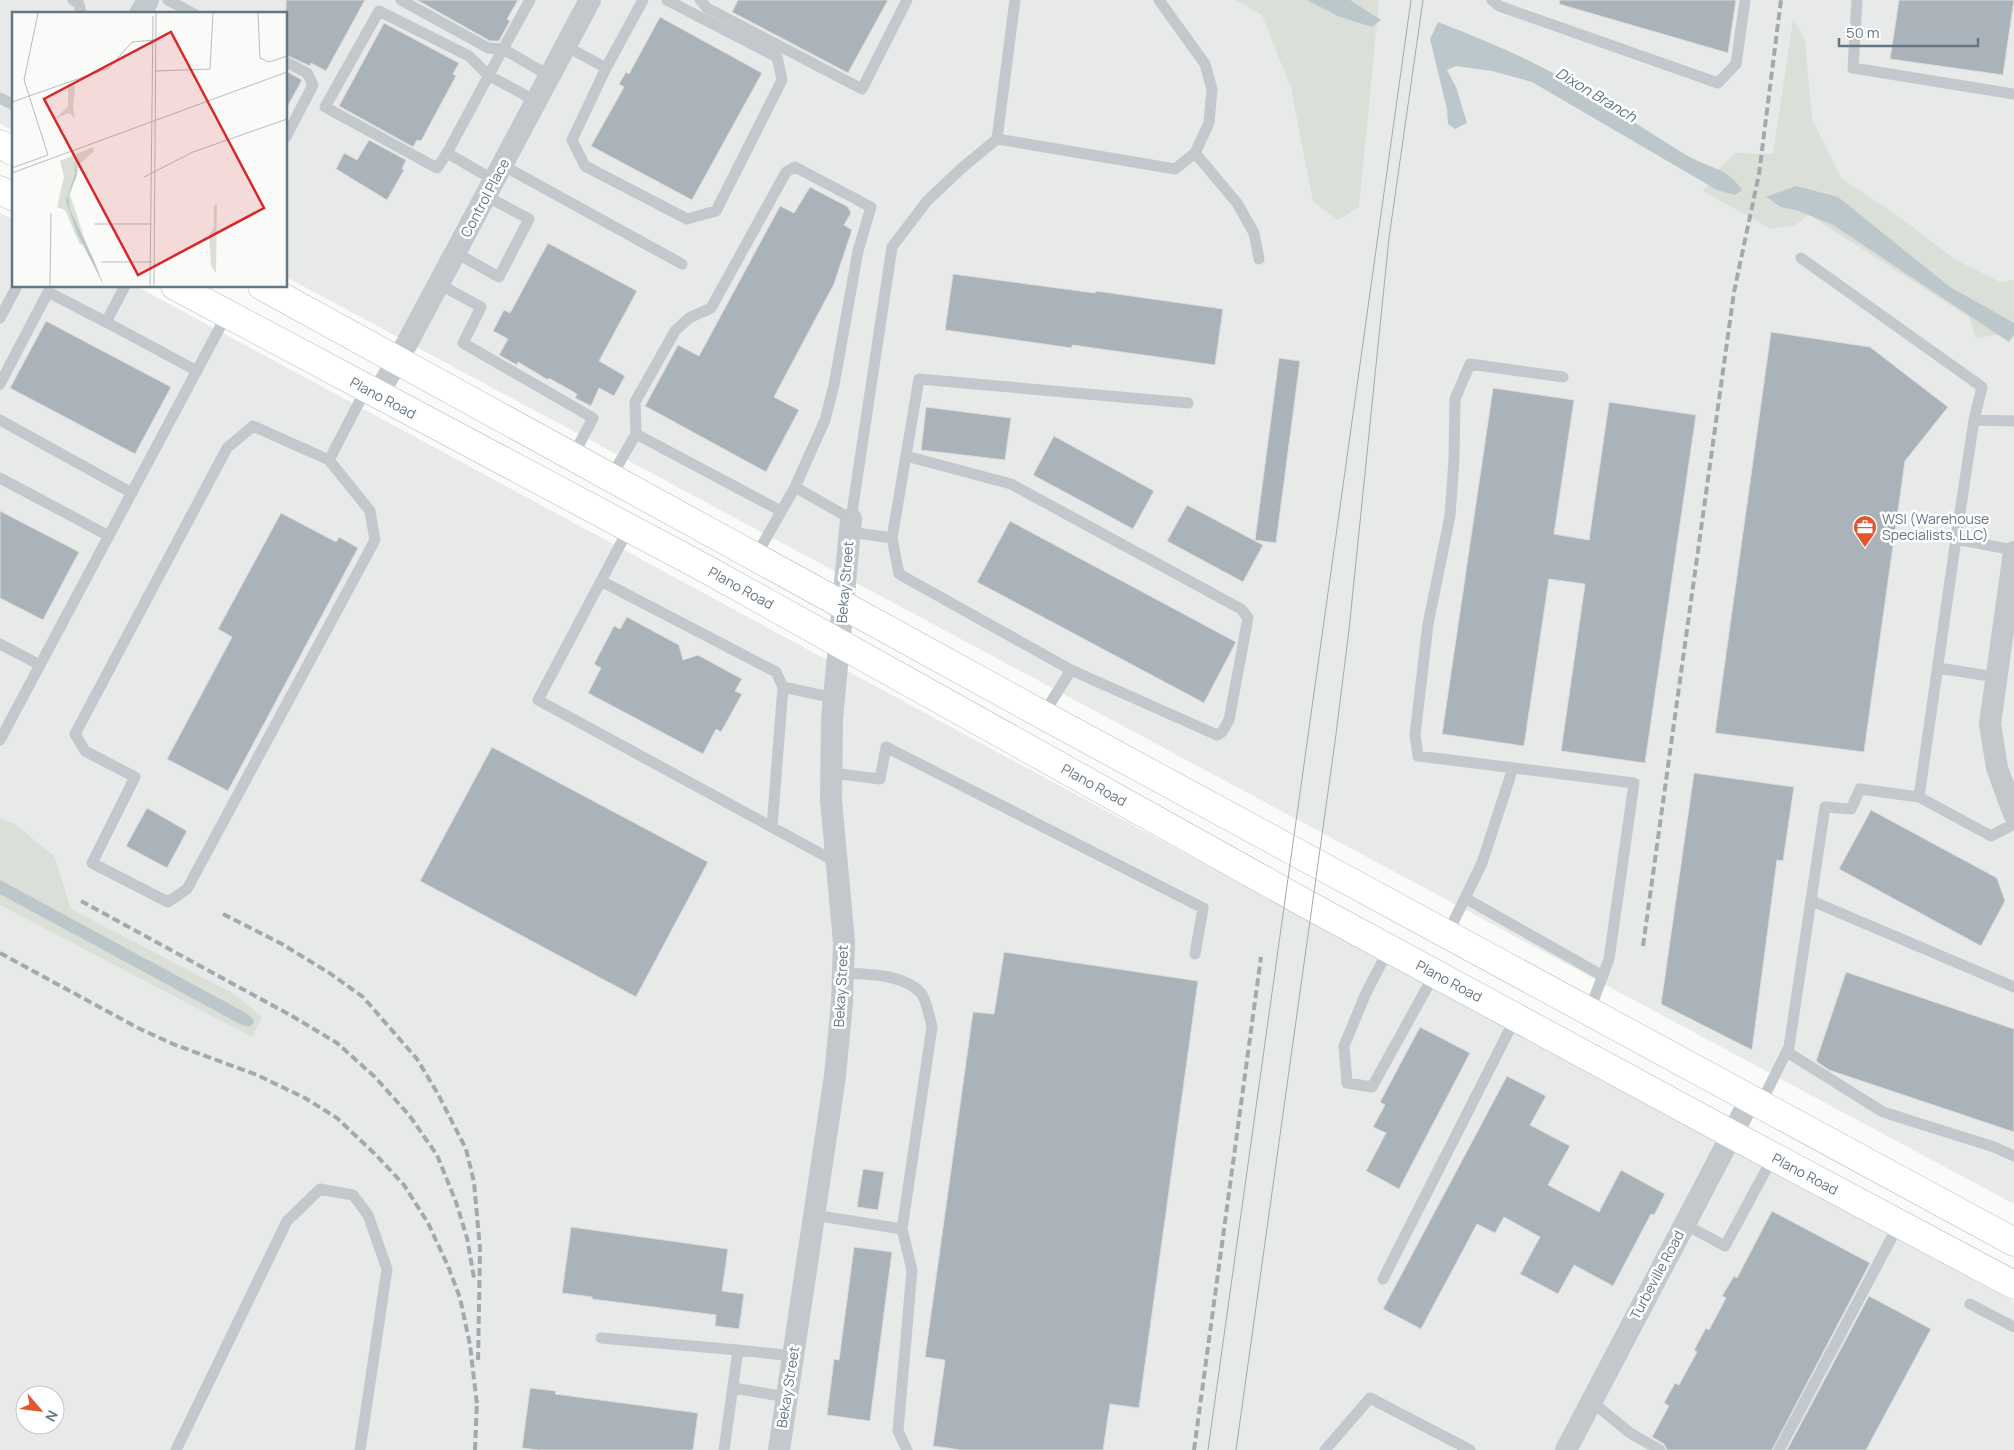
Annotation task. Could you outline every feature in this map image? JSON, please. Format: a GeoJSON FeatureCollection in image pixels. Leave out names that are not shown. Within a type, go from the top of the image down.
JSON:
{"type":"FeatureCollection","features":[{"type":"Feature","properties":{"kind":"main road"},"geometry":{"type":"LineString","coordinates":[[0,144],[12,151]]}},
{"type":"Feature","properties":{"kind":"main road"},"geometry":{"type":"LineString","coordinates":[[0,190],[12,196]]}},
{"type":"Feature","properties":{"kind":"main road","name":"Plano Road"},"geometry":{"type":"LineString","coordinates":[[178,288],[629,528],[840,643],[1312,907],[1773,1157],[2013,1283]]}},
{"type":"Feature","properties":{"kind":"main road"},"geometry":{"type":"LineString","coordinates":[[266,288],[1043,715],[2014,1242]]}},
{"type":"Feature","properties":{"kind":"street"},"geometry":{"type":"LineString","coordinates":[[141,12],[148,0]]}},
{"type":"Feature","properties":{"kind":"street","name":"Control Place"},"geometry":{"type":"LineString","coordinates":[[372,392],[398,360],[590,0]]}},
{"type":"Feature","properties":{"kind":"street","name":"Bekay Street"},"geometry":{"type":"LineString","coordinates":[[779,1450],[835,1076],[843,973],[844,942],[831,800],[834,698],[850,526]]}},
{"type":"Feature","properties":{"kind":"street"},"geometry":{"type":"LineString","coordinates":[[2014,551],[2012,586],[1996,676],[1990,724],[1997,768],[2014,814]]}},
{"type":"Feature","properties":{"kind":"street","name":"Turbeville Road"},"geometry":{"type":"LineString","coordinates":[[1566,1450],[1731,1134],[1755,1103]]}},
{"type":"Feature","properties":{"kind":"lane"},"geometry":{"type":"LineString","coordinates":[[73,0],[79,4],[81,12]]}},
{"type":"Feature","properties":{"kind":"lane"},"geometry":{"type":"LineString","coordinates":[[168,0],[190,12]]}},
{"type":"Feature","properties":{"kind":"lane"},"geometry":{"type":"LineString","coordinates":[[401,0],[488,48],[503,49],[550,76]]}},
{"type":"Feature","properties":{"kind":"lane"},"geometry":{"type":"LineString","coordinates":[[530,0],[488,76],[447,153],[437,168],[325,106],[379,10],[469,56],[488,76],[536,101]]}},
{"type":"Feature","properties":{"kind":"lane"},"geometry":{"type":"LineString","coordinates":[[643,0],[606,68],[572,140],[585,166],[687,219],[716,210],[782,80],[777,56],[667,0]]}},
{"type":"Feature","properties":{"kind":"lane"},"geometry":{"type":"LineString","coordinates":[[700,0],[707,8],[862,89],[907,0]]}},
{"type":"Feature","properties":{"kind":"lane"},"geometry":{"type":"LineString","coordinates":[[850,526],[892,247],[927,201],[997,139],[1014,0]]}},
{"type":"Feature","properties":{"kind":"lane"},"geometry":{"type":"LineString","coordinates":[[997,139],[1175,169],[1195,153],[1208,123],[1212,89],[1204,64],[1159,0]]}},
{"type":"Feature","properties":{"kind":"lane"},"geometry":{"type":"LineString","coordinates":[[1492,0],[1499,6],[1718,83],[1736,64],[1745,0]]}},
{"type":"Feature","properties":{"kind":"lane"},"geometry":{"type":"LineString","coordinates":[[1857,0],[1853,68],[2014,94]]}},
{"type":"Feature","properties":{"kind":"lane"},"geometry":{"type":"LineString","coordinates":[[566,46],[606,68]]}},
{"type":"Feature","properties":{"kind":"lane"},"geometry":{"type":"LineString","coordinates":[[288,63],[307,72],[313,85],[288,133]]}},
{"type":"Feature","properties":{"kind":"lane"},"geometry":{"type":"LineString","coordinates":[[0,98],[12,104]]}},
{"type":"Feature","properties":{"kind":"lane"},"geometry":{"type":"LineString","coordinates":[[447,153],[494,181],[682,264]]}},
{"type":"Feature","properties":{"kind":"lane"},"geometry":{"type":"LineString","coordinates":[[1195,153],[1237,203],[1254,233],[1259,259]]}},
{"type":"Feature","properties":{"kind":"lane"},"geometry":{"type":"LineString","coordinates":[[611,477],[636,434],[635,402],[674,331],[690,318],[711,308],[786,172],[795,167],[871,207],[858,251],[834,385],[825,420],[795,487],[756,556]]}},
{"type":"Feature","properties":{"kind":"lane"},"geometry":{"type":"LineString","coordinates":[[456,253],[499,277],[529,220],[494,181]]}},
{"type":"Feature","properties":{"kind":"lane"},"geometry":{"type":"LineString","coordinates":[[1801,258],[1982,387],[1974,420],[1919,797]]}},
{"type":"Feature","properties":{"kind":"lane"},"geometry":{"type":"LineString","coordinates":[[439,284],[481,307],[463,343],[593,418],[573,456]]}},
{"type":"Feature","properties":{"kind":"lane"},"geometry":{"type":"LineString","coordinates":[[0,318],[16,288]]}},
{"type":"Feature","properties":{"kind":"lane"},"geometry":{"type":"LineString","coordinates":[[106,322],[124,288]]}},
{"type":"Feature","properties":{"kind":"lane"},"geometry":{"type":"LineString","coordinates":[[0,384],[48,292],[197,371]]}},
{"type":"Feature","properties":{"kind":"lane"},"geometry":{"type":"LineString","coordinates":[[0,740],[227,314]]}},
{"type":"Feature","properties":{"kind":"lane"},"geometry":{"type":"LineString","coordinates":[[1563,377],[1470,364],[1455,400],[1454,459],[1450,516],[1428,624],[1415,735],[1418,756],[1634,783],[1609,959],[1589,1012]]}},
{"type":"Feature","properties":{"kind":"lane"},"geometry":{"type":"LineString","coordinates":[[906,456],[1011,484],[1240,608],[1248,618],[1248,625],[1229,720],[1222,732],[1217,735],[1071,670],[899,574],[892,538],[919,379],[1188,403]]}},
{"type":"Feature","properties":{"kind":"lane"},"geometry":{"type":"LineString","coordinates":[[329,460],[372,392]]}},
{"type":"Feature","properties":{"kind":"lane"},"geometry":{"type":"LineString","coordinates":[[0,420],[132,493]]}},
{"type":"Feature","properties":{"kind":"lane"},"geometry":{"type":"LineString","coordinates":[[1974,420],[2014,421]]}},
{"type":"Feature","properties":{"kind":"lane"},"geometry":{"type":"LineString","coordinates":[[253,426],[329,460],[370,511],[375,540],[187,889],[168,902],[92,863],[136,777],[85,751],[75,734],[227,448],[253,426]]}},
{"type":"Feature","properties":{"kind":"lane"},"geometry":{"type":"LineString","coordinates":[[636,434],[781,511]]}},
{"type":"Feature","properties":{"kind":"lane"},"geometry":{"type":"LineString","coordinates":[[0,478],[109,536]]}},
{"type":"Feature","properties":{"kind":"lane"},"geometry":{"type":"LineString","coordinates":[[795,487],[850,526],[892,538]]}},
{"type":"Feature","properties":{"kind":"lane"},"geometry":{"type":"LineString","coordinates":[[629,528],[538,700],[838,863]]}},
{"type":"Feature","properties":{"kind":"lane"},"geometry":{"type":"LineString","coordinates":[[1956,539],[2014,551]]}},
{"type":"Feature","properties":{"kind":"lane"},"geometry":{"type":"LineString","coordinates":[[601,582],[776,672],[783,687],[772,827]]}},
{"type":"Feature","properties":{"kind":"lane"},"geometry":{"type":"LineString","coordinates":[[0,644],[40,665]]}},
{"type":"Feature","properties":{"kind":"lane"},"geometry":{"type":"LineString","coordinates":[[1938,668],[1996,676]]}},
{"type":"Feature","properties":{"kind":"lane"},"geometry":{"type":"LineString","coordinates":[[1043,715],[1071,670]]}},
{"type":"Feature","properties":{"kind":"lane"},"geometry":{"type":"LineString","coordinates":[[783,687],[834,698]]}},
{"type":"Feature","properties":{"kind":"lane"},"geometry":{"type":"LineString","coordinates":[[832,773],[880,779],[886,747],[1203,908],[1195,954]]}},
{"type":"Feature","properties":{"kind":"lane"},"geometry":{"type":"LineString","coordinates":[[1447,935],[1482,863],[1513,768]]}},
{"type":"Feature","properties":{"kind":"lane"},"geometry":{"type":"LineString","coordinates":[[1755,1103],[1790,1047],[1826,807],[1851,809],[1860,789],[1919,797],[1991,836],[2014,824]]}},
{"type":"Feature","properties":{"kind":"lane"},"geometry":{"type":"LineString","coordinates":[[1465,898],[1603,976]]}},
{"type":"Feature","properties":{"kind":"lane"},"geometry":{"type":"LineString","coordinates":[[1812,901],[2014,987]]}},
{"type":"Feature","properties":{"kind":"lane"},"geometry":{"type":"LineString","coordinates":[[1389,949],[1366,993],[1344,1046],[1347,1084],[1372,1088],[1435,973]]}},
{"type":"Feature","properties":{"kind":"lane"},"geometry":{"type":"LineString","coordinates":[[843,973],[868,974],[906,982],[923,994],[932,1027],[902,1229],[912,1270],[898,1431],[907,1450]]}},
{"type":"Feature","properties":{"kind":"lane"},"geometry":{"type":"LineString","coordinates":[[1383,1279],[1516,1017]]}},
{"type":"Feature","properties":{"kind":"lane"},"geometry":{"type":"LineString","coordinates":[[1787,1052],[1883,1112],[1994,1147],[2014,1156]]}},
{"type":"Feature","properties":{"kind":"lane"},"geometry":{"type":"LineString","coordinates":[[1684,1224],[1725,1246],[1773,1157]]}},
{"type":"Feature","properties":{"kind":"lane"},"geometry":{"type":"LineString","coordinates":[[176,1450],[287,1221],[320,1189],[353,1195],[368,1215],[387,1269],[360,1450]]}},
{"type":"Feature","properties":{"kind":"lane"},"geometry":{"type":"LineString","coordinates":[[814,1215],[902,1229]]}},
{"type":"Feature","properties":{"kind":"lane"},"geometry":{"type":"LineString","coordinates":[[1778,1450],[1899,1224]]}},
{"type":"Feature","properties":{"kind":"lane"},"geometry":{"type":"LineString","coordinates":[[1970,1304],[2014,1327]]}},
{"type":"Feature","properties":{"kind":"lane"},"geometry":{"type":"LineString","coordinates":[[601,1338],[793,1356]]}},
{"type":"Feature","properties":{"kind":"lane"},"geometry":{"type":"LineString","coordinates":[[724,1450],[738,1350]]}},
{"type":"Feature","properties":{"kind":"lane"},"geometry":{"type":"LineString","coordinates":[[733,1388],[787,1397]]}},
{"type":"Feature","properties":{"kind":"lane"},"geometry":{"type":"LineString","coordinates":[[1325,1450],[1370,1398],[1470,1450]]}},
{"type":"Feature","properties":{"kind":"lane"},"geometry":{"type":"LineString","coordinates":[[1591,1401],[1630,1433],[1660,1450]]}},
{"type":"Feature","properties":{"kind":"shaded area"},"geometry":{"type":"Polygon","coordinates":[[[0,0],[2014,0],[2014,1204],[288,278],[288,12],[12,12],[12,130],[0,124],[0,0]]]}},
{"type":"Feature","properties":{"kind":"shaded area"},"geometry":{"type":"Polygon","coordinates":[[[1236,0],[1379,0],[1359,207],[1338,220],[1313,201],[1291,88],[1262,15],[1236,0]]]}},
{"type":"Feature","properties":{"kind":"shaded area"},"geometry":{"type":"Polygon","coordinates":[[[1307,0],[1350,0],[1381,20],[1372,27],[1338,16],[1307,0]]]}},
{"type":"Feature","properties":{"kind":"shaded area"},"geometry":{"type":"Polygon","coordinates":[[[1793,20],[1805,40],[1812,119],[1841,178],[1905,221],[1954,259],[2000,282],[2014,280],[2014,329],[2005,334],[1976,338],[1969,317],[1809,215],[1795,225],[1771,229],[1703,191],[1720,167],[1736,153],[1773,154],[1793,20]]]}},
{"type":"Feature","properties":{"kind":"shaded area"},"geometry":{"type":"Polygon","coordinates":[[[1438,22],[1496,46],[1553,73],[1686,155],[1723,172],[1736,182],[1742,190],[1735,195],[1717,190],[1532,82],[1492,71],[1456,66],[1447,70],[1456,87],[1467,123],[1455,129],[1448,124],[1447,109],[1430,39],[1438,22]]]}},
{"type":"Feature","properties":{"kind":"shaded area"},"geometry":{"type":"Polygon","coordinates":[[[1796,186],[1838,197],[1950,287],[2014,323],[2014,335],[2009,342],[1833,225],[1799,211],[1781,207],[1766,197],[1796,186]]]}},
{"type":"Feature","properties":{"kind":"shaded area"},"geometry":{"type":"Polygon","coordinates":[[[0,213],[12,219],[12,288],[140,288],[2014,1302],[2014,1450],[0,1450],[0,213]]]}},
{"type":"Feature","properties":{"kind":"shaded area"},"geometry":{"type":"Polygon","coordinates":[[[0,818],[15,824],[54,856],[71,909],[236,995],[262,1017],[252,1037],[0,905],[0,818]]]}},
{"type":"Feature","properties":{"kind":"shaded area"},"geometry":{"type":"Polygon","coordinates":[[[0,880],[246,1013],[252,1018],[254,1023],[249,1027],[240,1024],[0,894],[0,880]]]}},
{"type":"Feature","properties":{"kind":"building"},"geometry":{"type":"Polygon","coordinates":[[[286,0],[365,0],[326,71],[311,63],[310,66],[288,56],[288,12],[286,12],[286,0]]]}},
{"type":"Feature","properties":{"kind":"building"},"geometry":{"type":"Polygon","coordinates":[[[417,0],[518,0],[507,19],[510,21],[499,41],[490,41],[417,0]]]}},
{"type":"Feature","properties":{"kind":"building"},"geometry":{"type":"Polygon","coordinates":[[[738,0],[888,0],[848,73],[732,12],[738,0]]]}},
{"type":"Feature","properties":{"kind":"building"},"geometry":{"type":"Polygon","coordinates":[[[1560,0],[1736,0],[1728,53],[1559,4],[1560,0]]]}},
{"type":"Feature","properties":{"kind":"building"},"geometry":{"type":"Polygon","coordinates":[[[1899,0],[2014,0],[2003,75],[1890,59],[1899,0]]]}},
{"type":"Feature","properties":{"kind":"building"},"geometry":{"type":"Polygon","coordinates":[[[660,17],[762,73],[692,200],[591,146],[624,87],[619,84],[626,72],[629,74],[660,17]]]}},
{"type":"Feature","properties":{"kind":"building"},"geometry":{"type":"Polygon","coordinates":[[[384,23],[459,63],[453,74],[456,76],[421,141],[417,140],[413,147],[339,106],[384,23]]]}},
{"type":"Feature","properties":{"kind":"building"},"geometry":{"type":"Polygon","coordinates":[[[288,72],[302,80],[288,105],[288,72]]]}},
{"type":"Feature","properties":{"kind":"building"},"geometry":{"type":"Polygon","coordinates":[[[369,140],[406,160],[402,169],[404,170],[387,200],[336,169],[344,153],[357,160],[369,140]]]}},
{"type":"Feature","properties":{"kind":"building"},"geometry":{"type":"Polygon","coordinates":[[[810,187],[848,207],[851,213],[844,225],[852,230],[834,284],[774,397],[799,410],[766,472],[645,406],[678,345],[699,356],[780,206],[794,213],[810,187]]]}},
{"type":"Feature","properties":{"kind":"building"},"geometry":{"type":"Polygon","coordinates":[[[548,243],[637,291],[599,361],[625,376],[614,396],[599,388],[591,406],[575,398],[577,394],[549,378],[548,380],[518,362],[517,365],[499,355],[508,339],[493,331],[504,310],[510,313],[548,243]]]}},
{"type":"Feature","properties":{"kind":"building"},"geometry":{"type":"Polygon","coordinates":[[[953,274],[1095,293],[1096,291],[1223,309],[1215,365],[1072,345],[1072,348],[945,330],[953,274]]]}},
{"type":"Feature","properties":{"kind":"building"},"geometry":{"type":"Polygon","coordinates":[[[46,321],[171,387],[135,454],[10,388],[46,321]]]}},
{"type":"Feature","properties":{"kind":"building"},"geometry":{"type":"Polygon","coordinates":[[[1771,332],[1870,347],[1948,407],[1905,461],[1864,752],[1715,733],[1771,332]]]}},
{"type":"Feature","properties":{"kind":"building"},"geometry":{"type":"Polygon","coordinates":[[[1279,358],[1300,361],[1276,543],[1255,540],[1279,358]]]}},
{"type":"Feature","properties":{"kind":"building"},"geometry":{"type":"Polygon","coordinates":[[[1493,388],[1574,400],[1554,534],[1589,540],[1609,402],[1696,415],[1645,763],[1561,751],[1585,584],[1549,579],[1524,746],[1442,734],[1493,388]]]}},
{"type":"Feature","properties":{"kind":"building"},"geometry":{"type":"Polygon","coordinates":[[[926,407],[1011,418],[1005,460],[921,450],[926,407]]]}},
{"type":"Feature","properties":{"kind":"building"},"geometry":{"type":"Polygon","coordinates":[[[1054,436],[1154,491],[1133,529],[1033,475],[1054,436]]]}},
{"type":"Feature","properties":{"kind":"building"},"geometry":{"type":"Polygon","coordinates":[[[1187,505],[1263,545],[1243,582],[1167,541],[1187,505]]]}},
{"type":"Feature","properties":{"kind":"building"},"geometry":{"type":"Polygon","coordinates":[[[0,511],[79,552],[43,620],[0,598],[0,511]]]}},
{"type":"Feature","properties":{"kind":"building"},"geometry":{"type":"Polygon","coordinates":[[[281,513],[336,542],[339,537],[358,548],[228,791],[167,759],[232,637],[218,629],[281,513]]]}},
{"type":"Feature","properties":{"kind":"building"},"geometry":{"type":"Polygon","coordinates":[[[1010,521],[1236,642],[1204,703],[977,582],[1010,521]]]}},
{"type":"Feature","properties":{"kind":"building"},"geometry":{"type":"Polygon","coordinates":[[[627,617],[679,645],[683,660],[698,655],[742,679],[735,691],[742,694],[721,732],[716,729],[703,754],[588,693],[601,668],[594,664],[614,626],[620,629],[627,617]]]}},
{"type":"Feature","properties":{"kind":"building"},"geometry":{"type":"Polygon","coordinates":[[[492,747],[708,862],[636,997],[420,881],[492,747]]]}},
{"type":"Feature","properties":{"kind":"building"},"geometry":{"type":"Polygon","coordinates":[[[1694,773],[1794,787],[1783,861],[1777,860],[1752,1050],[1661,1004],[1694,773]]]}},
{"type":"Feature","properties":{"kind":"building"},"geometry":{"type":"Polygon","coordinates":[[[147,808],[187,831],[167,868],[126,846],[147,808]]]}},
{"type":"Feature","properties":{"kind":"building"},"geometry":{"type":"Polygon","coordinates":[[[1871,810],[1997,878],[2005,901],[1981,946],[1839,869],[1871,810]]]}},
{"type":"Feature","properties":{"kind":"building"},"geometry":{"type":"Polygon","coordinates":[[[1004,952],[1198,981],[1139,1408],[1110,1404],[1103,1450],[961,1450],[933,1446],[945,1360],[925,1357],[973,1012],[994,1014],[1004,952]]]}},
{"type":"Feature","properties":{"kind":"building"},"geometry":{"type":"Polygon","coordinates":[[[1846,972],[2014,1029],[2014,1132],[1829,1070],[1816,1061],[1846,972]]]}},
{"type":"Feature","properties":{"kind":"building"},"geometry":{"type":"Polygon","coordinates":[[[1420,1027],[1470,1053],[1399,1189],[1366,1171],[1386,1133],[1373,1127],[1385,1105],[1380,1102],[1420,1027]]]}},
{"type":"Feature","properties":{"kind":"building"},"geometry":{"type":"Polygon","coordinates":[[[1507,1076],[1546,1096],[1530,1125],[1570,1146],[1548,1185],[1599,1212],[1621,1170],[1665,1194],[1654,1215],[1651,1214],[1613,1286],[1574,1265],[1558,1294],[1520,1274],[1540,1237],[1504,1217],[1495,1233],[1477,1224],[1421,1329],[1383,1309],[1507,1076]]]}},
{"type":"Feature","properties":{"kind":"building"},"geometry":{"type":"Polygon","coordinates":[[[863,1169],[884,1172],[878,1210],[857,1207],[863,1169]]]}},
{"type":"Feature","properties":{"kind":"building"},"geometry":{"type":"Polygon","coordinates":[[[1772,1211],[1870,1263],[1772,1450],[1667,1450],[1664,1444],[1652,1437],[1669,1406],[1664,1403],[1675,1383],[1679,1385],[1697,1352],[1694,1350],[1706,1328],[1709,1330],[1726,1298],[1722,1296],[1734,1276],[1737,1278],[1772,1211]]]}},
{"type":"Feature","properties":{"kind":"building"},"geometry":{"type":"Polygon","coordinates":[[[571,1227],[728,1249],[722,1291],[744,1294],[739,1329],[715,1326],[716,1315],[592,1299],[592,1297],[562,1293],[571,1227]]]}},
{"type":"Feature","properties":{"kind":"building"},"geometry":{"type":"Polygon","coordinates":[[[854,1247],[892,1252],[870,1421],[827,1415],[834,1359],[839,1360],[854,1247]]]}},
{"type":"Feature","properties":{"kind":"building"},"geometry":{"type":"Polygon","coordinates":[[[1869,1296],[1931,1329],[1866,1450],[1787,1450],[1869,1296]]]}},
{"type":"Feature","properties":{"kind":"building"},"geometry":{"type":"Polygon","coordinates":[[[530,1388],[556,1391],[555,1394],[698,1413],[693,1450],[538,1450],[522,1448],[530,1388]]]}},
{"type":"Feature","properties":{"kind":"tram line"},"geometry":{"type":"LineString","coordinates":[[1208,1450],[1411,0]]}},
{"type":"Feature","properties":{"kind":"tram line"},"geometry":{"type":"LineString","coordinates":[[1236,1450],[1335,742],[1349,630],[1389,238],[1423,0]]}},
{"type":"Feature","properties":{"kind":"railway"},"geometry":{"type":"LineString","coordinates":[[1643,946],[1734,292],[1759,174],[1781,0]]}},
{"type":"Feature","properties":{"kind":"railway"},"geometry":{"type":"LineString","coordinates":[[81,901],[292,1016],[337,1043],[375,1077],[409,1115],[437,1155],[456,1202],[467,1238],[474,1278]]}},
{"type":"Feature","properties":{"kind":"railway"},"geometry":{"type":"LineString","coordinates":[[223,914],[282,944],[331,974],[363,997],[417,1059],[438,1094],[466,1149],[474,1182],[480,1249],[478,1363]]}},
{"type":"Feature","properties":{"kind":"railway"},"geometry":{"type":"LineString","coordinates":[[0,953],[138,1028],[173,1044],[257,1075],[305,1098],[337,1118],[404,1185],[428,1223],[448,1266],[460,1298],[470,1345],[477,1405]]}},
{"type":"Feature","properties":{"kind":"railway"},"geometry":{"type":"LineString","coordinates":[[1194,1450],[1261,957]]}},
{"type":"Feature","properties":{"kind":"railway"},"geometry":{"type":"LineString","coordinates":[[475,1450],[477,1400]]}},
{"type":"Feature","properties":{"kind":"place","name":"WSI (Warehouse Specialists, LLC)"},"geometry":{"type":"Point","coordinates":[1865,548]}},
{"type":"Feature","properties":{"kind":"water label","name":"Dixon Branch"},"geometry":{"type":"Point","coordinates":[1596,95]}}]}
